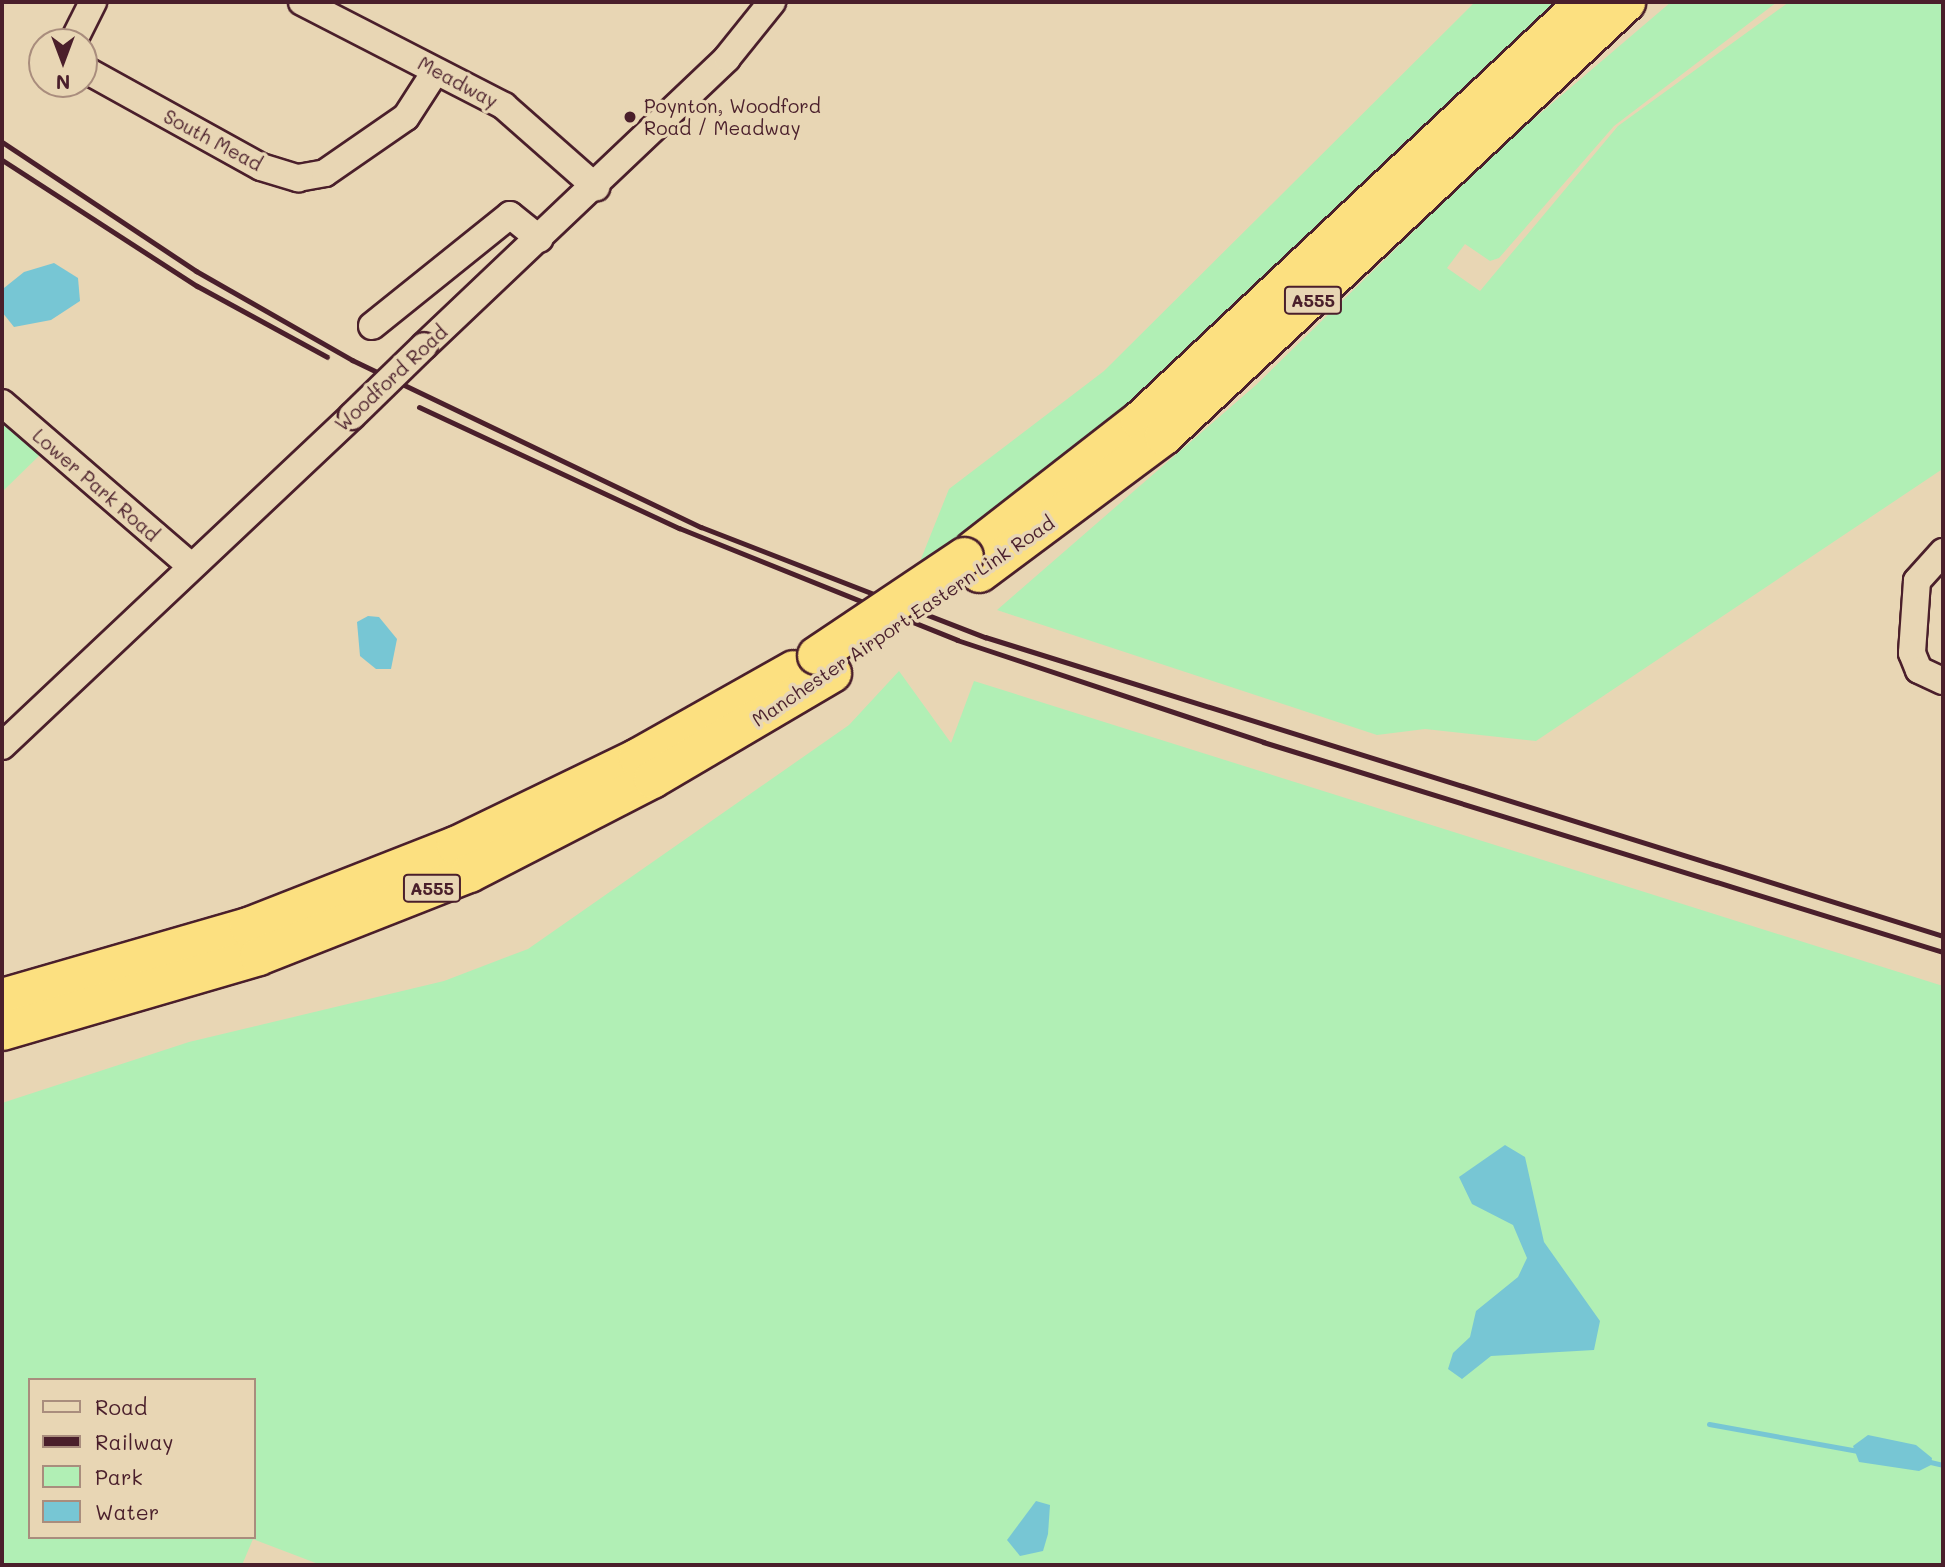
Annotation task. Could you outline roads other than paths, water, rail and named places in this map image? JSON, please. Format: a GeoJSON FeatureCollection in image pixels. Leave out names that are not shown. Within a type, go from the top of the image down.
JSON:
{"type":"FeatureCollection","features":[{"type":"Feature","properties":{"kind":"highway","name":"Manchester Airport Eastern Link Road"},"geometry":{"type":"LineString","coordinates":[[972,564],[1139,420],[1584,2]]}},
{"type":"Feature","properties":{"kind":"highway","name":"Manchester Airport Eastern Link Road"},"geometry":{"type":"LineString","coordinates":[[2,1031],[258,956],[469,873],[663,773],[1163,436],[1626,2]]}},
{"type":"Feature","properties":{"kind":"highway","name":"Manchester Airport Eastern Link Road"},"geometry":{"type":"LineString","coordinates":[[2,997],[248,926],[455,845],[824,664]]}},
{"type":"Feature","properties":{"kind":"street"},"geometry":{"type":"LineString","coordinates":[[80,28],[93,2]]}},
{"type":"Feature","properties":{"kind":"street","name":"Meadway"},"geometry":{"type":"LineString","coordinates":[[302,2],[524,119],[596,187]]}},
{"type":"Feature","properties":{"kind":"street","name":"Woodford Road"},"geometry":{"type":"LineString","coordinates":[[2,746],[596,187],[727,58],[772,2]]}},
{"type":"Feature","properties":{"kind":"street","name":"South Mead"},"geometry":{"type":"LineString","coordinates":[[98,77],[261,167],[298,177],[325,173],[406,117],[435,72]]}},
{"type":"Feature","properties":{"kind":"street"},"geometry":{"type":"LineString","coordinates":[[372,326],[510,215],[540,239]]}},
{"type":"Feature","properties":{"kind":"street","name":"Lower Park Road"},"geometry":{"type":"LineString","coordinates":[[2,403],[191,566]]}},
{"type":"Feature","properties":{"kind":"street"},"geometry":{"type":"LineString","coordinates":[[1943,552],[1917,581],[1912,653],[1919,670],[1943,681]]}},
{"type":"Feature","properties":{"kind":"water"},"geometry":{"type":"Polygon","coordinates":[[[54,263],[78,278],[80,301],[51,320],[14,327],[2,312],[4,288],[24,272],[54,263]]]}},
{"type":"Feature","properties":{"kind":"water"},"geometry":{"type":"Polygon","coordinates":[[[368,616],[379,617],[397,639],[391,669],[376,669],[360,656],[357,622],[368,616]]]}},
{"type":"Feature","properties":{"kind":"water"},"geometry":{"type":"Polygon","coordinates":[[[1505,1145],[1525,1157],[1544,1242],[1600,1321],[1594,1350],[1491,1356],[1462,1379],[1448,1369],[1453,1353],[1470,1337],[1476,1311],[1518,1277],[1527,1258],[1513,1225],[1472,1204],[1459,1177],[1505,1145]]]}},
{"type":"Feature","properties":{"kind":"water"},"geometry":{"type":"Polygon","coordinates":[[[1868,1435],[1916,1445],[1932,1458],[1931,1465],[1919,1471],[1859,1462],[1853,1446],[1868,1435]]]}},
{"type":"Feature","properties":{"kind":"water"},"geometry":{"type":"Polygon","coordinates":[[[1036,1501],[1050,1505],[1048,1534],[1043,1551],[1020,1556],[1007,1540],[1036,1501]]]}},
{"type":"Feature","properties":{"kind":"waterway"},"geometry":{"type":"LineString","coordinates":[[1709,1424],[1857,1451]]}},
{"type":"Feature","properties":{"kind":"waterway"},"geometry":{"type":"LineString","coordinates":[[1926,1461],[1943,1465]]}},
{"type":"Feature","properties":{"kind":"railway"},"geometry":{"type":"LineString","coordinates":[[2,142],[196,271],[352,360],[701,527],[985,637],[1943,936]]}},
{"type":"Feature","properties":{"kind":"railway"},"geometry":{"type":"LineString","coordinates":[[2,160],[197,286],[327,357]]}},
{"type":"Feature","properties":{"kind":"railway"},"geometry":{"type":"LineString","coordinates":[[419,407],[679,528],[957,640],[1263,742],[1943,952]]}},
{"type":"Feature","properties":{"kind":"place","name":"Poynton, Woodford Road / Meadway"},"geometry":{"type":"Point","coordinates":[630,117]}}]}
